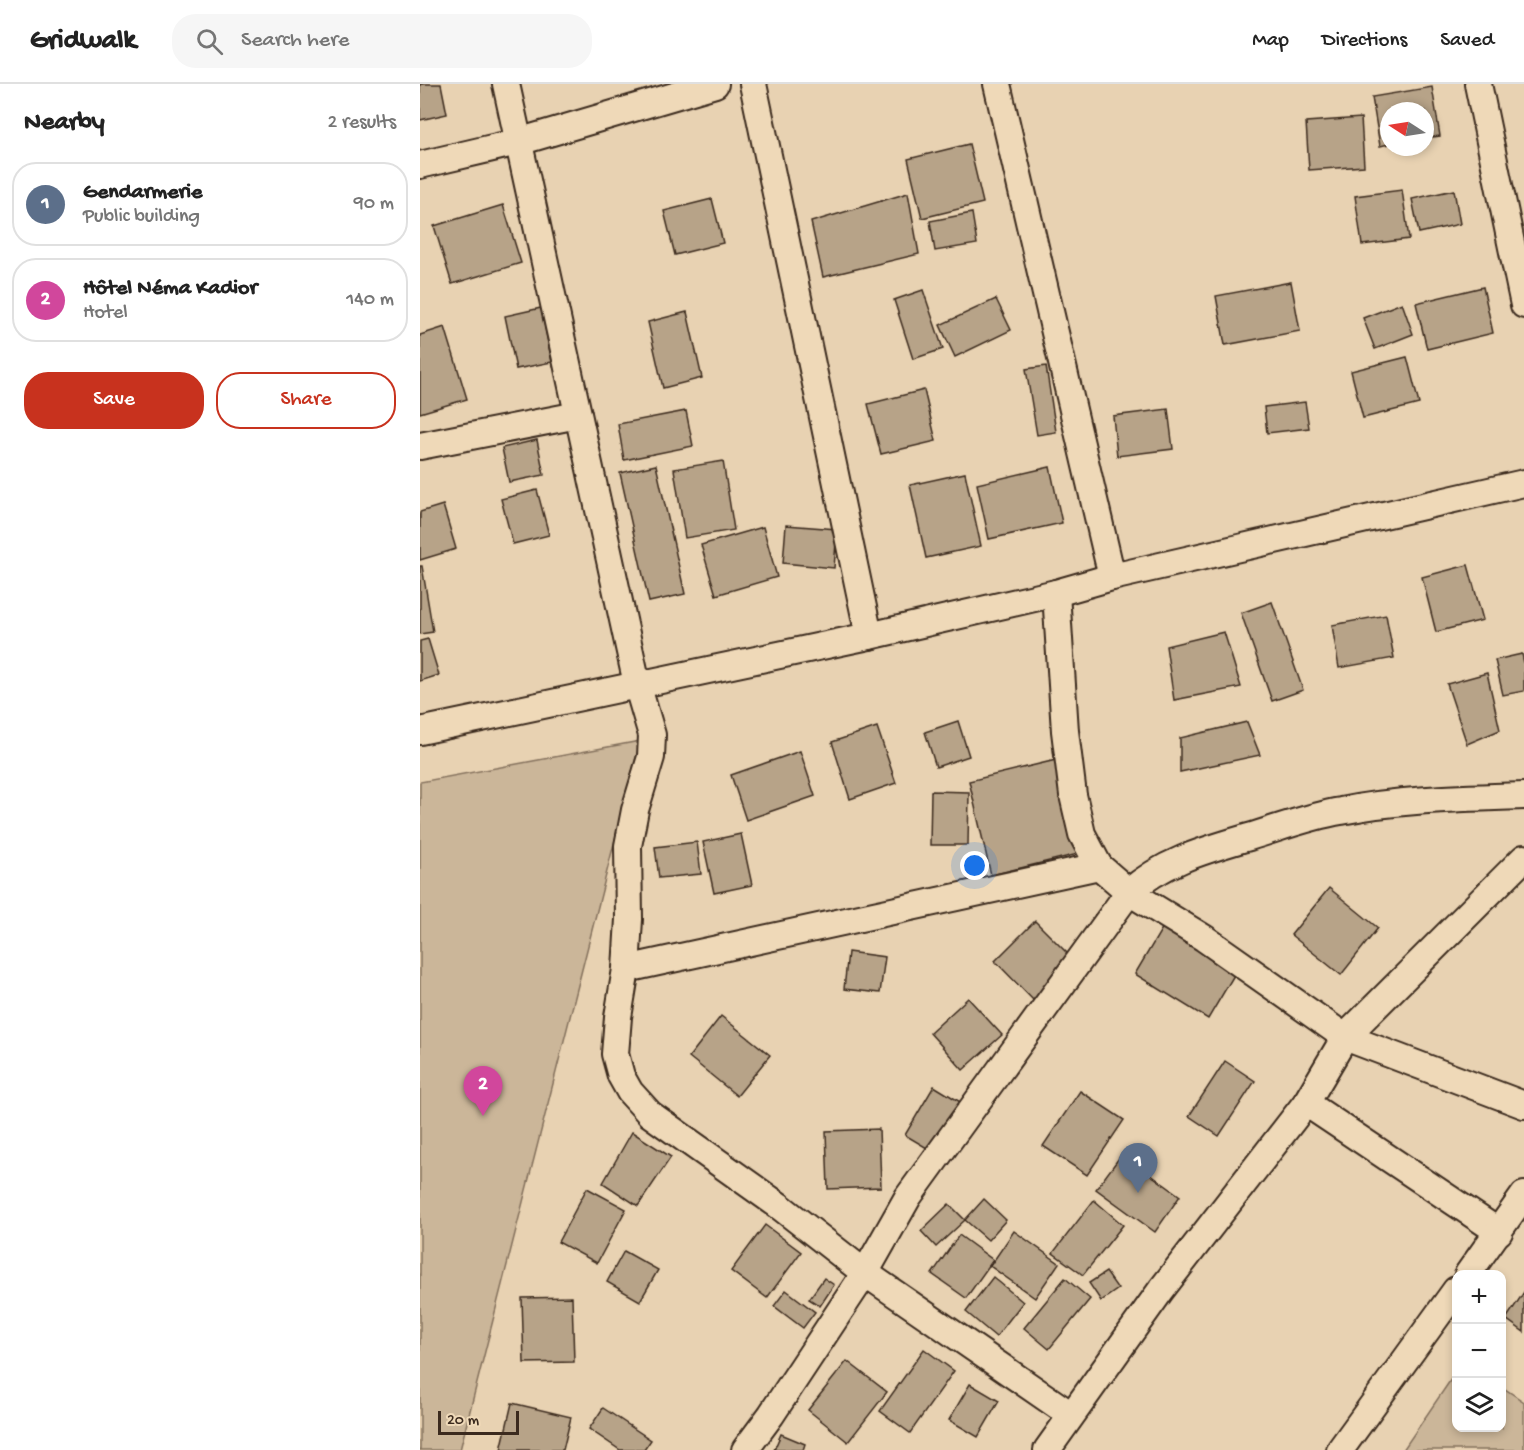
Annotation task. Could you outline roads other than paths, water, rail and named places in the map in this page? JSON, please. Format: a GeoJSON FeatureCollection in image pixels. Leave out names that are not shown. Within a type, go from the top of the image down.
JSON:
{"type":"FeatureCollection","features":[{"type":"Feature","properties":{"kind":"street"},"geometry":{"type":"LineString","coordinates":[[506,84],[637,684],[652,735],[651,757],[635,810],[628,846],[630,888],[626,969],[615,1054],[621,1076],[630,1092],[650,1114],[778,1205],[865,1273],[1071,1415]]}},
{"type":"Feature","properties":{"kind":"street"},"geometry":{"type":"LineString","coordinates":[[420,165],[518,142],[715,84]]}},
{"type":"Feature","properties":{"kind":"street"},"geometry":{"type":"LineString","coordinates":[[753,84],[869,636]]}},
{"type":"Feature","properties":{"kind":"street"},"geometry":{"type":"LineString","coordinates":[[998,84],[1112,577]]}},
{"type":"Feature","properties":{"kind":"street"},"geometry":{"type":"LineString","coordinates":[[1478,84],[1515,211],[1524,305]]}},
{"type":"Feature","properties":{"kind":"street"},"geometry":{"type":"LineString","coordinates":[[420,446],[578,415]]}},
{"type":"Feature","properties":{"kind":"street"},"geometry":{"type":"LineString","coordinates":[[420,731],[869,636],[1056,593],[1112,577],[1524,483]]}},
{"type":"Feature","properties":{"kind":"street"},"geometry":{"type":"LineString","coordinates":[[1056,593],[1065,731],[1073,795],[1082,834],[1099,866],[1129,892],[1204,938],[1345,1036],[1524,1105]]}},
{"type":"Feature","properties":{"kind":"street"},"geometry":{"type":"LineString","coordinates":[[745,1450],[771,1415],[865,1273],[908,1197],[1129,892],[1143,879],[1163,866],[1219,846],[1340,811],[1437,798],[1524,796]]}},
{"type":"Feature","properties":{"kind":"street"},"geometry":{"type":"LineString","coordinates":[[1047,1450],[1161,1290],[1306,1103],[1345,1036],[1524,858]]}},
{"type":"Feature","properties":{"kind":"street"},"geometry":{"type":"LineString","coordinates":[[626,969],[1099,866]]}},
{"type":"Feature","properties":{"kind":"street"},"geometry":{"type":"LineString","coordinates":[[1306,1103],[1499,1232]]}},
{"type":"Feature","properties":{"kind":"street"},"geometry":{"type":"LineString","coordinates":[[1472,1270],[1524,1195]]}},
{"type":"Feature","properties":{"kind":"street"},"geometry":{"type":"LineString","coordinates":[[1340,1450],[1452,1296]]}},
{"type":"Feature","properties":{"kind":"place","name":"Hôtel Néma Kadior"},"geometry":{"type":"Point","coordinates":[483,1116]}},
{"type":"Feature","properties":{"kind":"place","name":"Gendarmerie"},"geometry":{"type":"Point","coordinates":[1138,1193]}}]}
